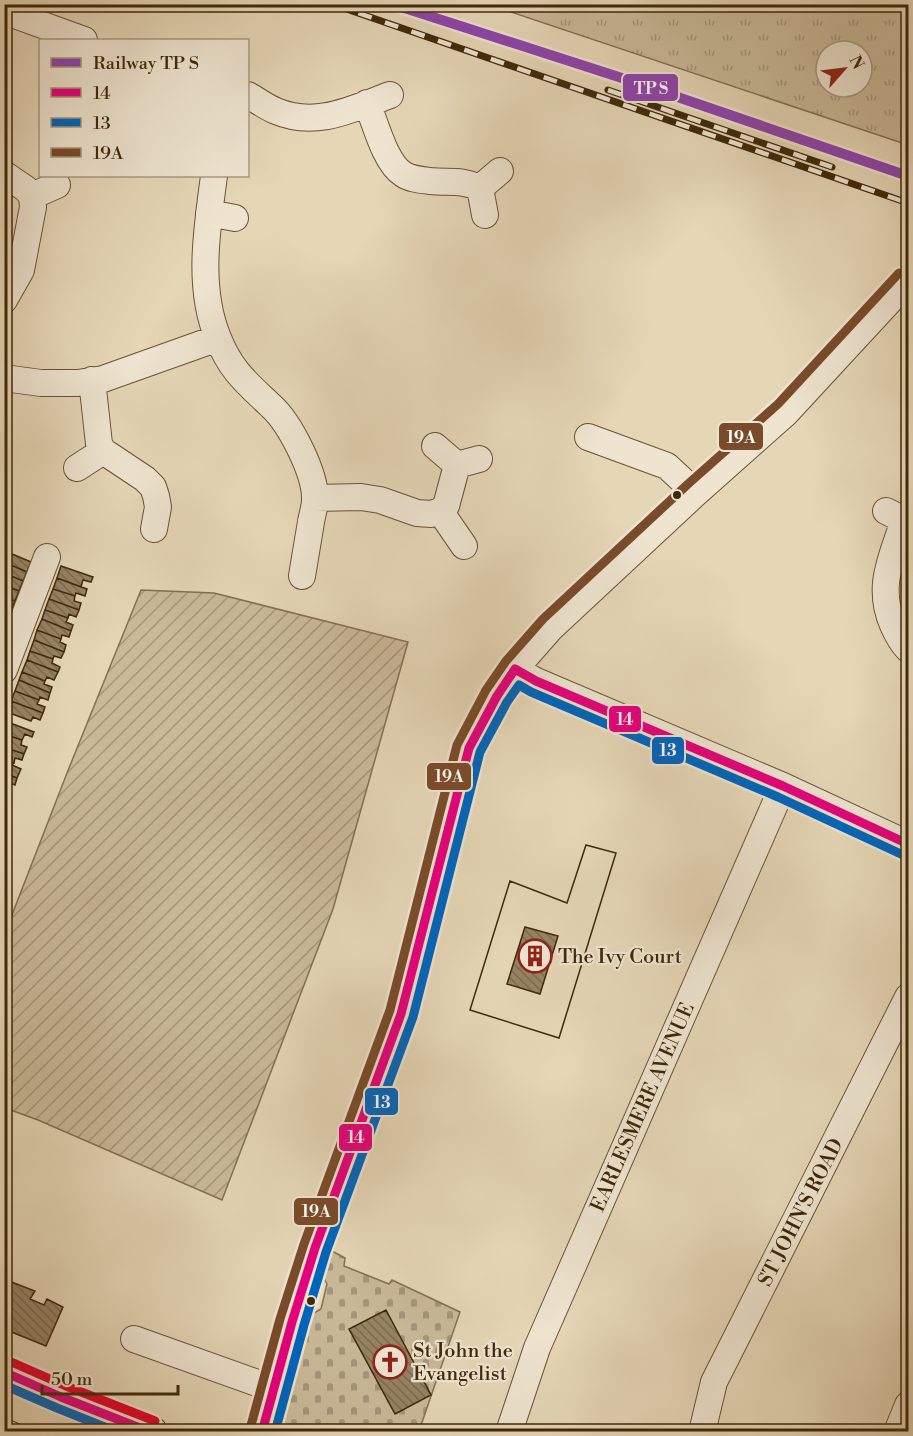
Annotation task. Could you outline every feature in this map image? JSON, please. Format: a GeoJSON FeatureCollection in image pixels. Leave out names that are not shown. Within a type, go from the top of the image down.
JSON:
{"type":"FeatureCollection","features":[{"type":"Feature","properties":{"kind":"main road"},"geometry":{"type":"LineString","coordinates":[[4,1372],[61,1397],[151,1431]]}},
{"type":"Feature","properties":{"kind":"main road"},"geometry":{"type":"LineString","coordinates":[[4,1399],[78,1431]]}},
{"type":"Feature","properties":{"kind":"street"},"geometry":{"type":"LineString","coordinates":[[4,11],[81,39]]}},
{"type":"Feature","properties":{"kind":"street"},"geometry":{"type":"LineString","coordinates":[[249,96],[276,111],[297,117],[318,118],[379,99],[386,151],[394,166],[403,175],[430,181],[469,183],[480,188]]}},
{"type":"Feature","properties":{"kind":"street"},"geometry":{"type":"LineString","coordinates":[[480,188],[500,171]]}},
{"type":"Feature","properties":{"kind":"street"},"geometry":{"type":"LineString","coordinates":[[4,174],[26,189],[32,196],[33,207],[21,270],[4,300]]}},
{"type":"Feature","properties":{"kind":"street"},"geometry":{"type":"LineString","coordinates":[[214,177],[205,241],[207,293],[211,314],[218,338],[233,369],[273,407],[287,424],[311,477],[315,498],[302,576]]}},
{"type":"Feature","properties":{"kind":"street"},"geometry":{"type":"LineString","coordinates":[[32,196],[57,185]]}},
{"type":"Feature","properties":{"kind":"street"},"geometry":{"type":"LineString","coordinates":[[480,188],[485,215]]}},
{"type":"Feature","properties":{"kind":"street"},"geometry":{"type":"LineString","coordinates":[[209,213],[235,218]]}},
{"type":"Feature","properties":{"kind":"street"},"geometry":{"type":"LineString","coordinates":[[262,1431],[315,1248],[401,1014],[469,748],[498,696],[516,669],[552,628],[696,493],[786,413],[909,281]]}},
{"type":"Feature","properties":{"kind":"street"},"geometry":{"type":"LineString","coordinates":[[4,378],[41,383],[78,383],[103,379],[218,338]]}},
{"type":"Feature","properties":{"kind":"street"},"geometry":{"type":"LineString","coordinates":[[92,380],[99,444],[103,451],[145,479],[153,487],[158,507],[154,529]]}},
{"type":"Feature","properties":{"kind":"street"},"geometry":{"type":"LineString","coordinates":[[588,437],[667,466],[696,493]]}},
{"type":"Feature","properties":{"kind":"street"},"geometry":{"type":"LineString","coordinates":[[315,498],[361,497],[380,500],[417,513],[430,514],[440,511],[446,506],[468,462],[435,446]]}},
{"type":"Feature","properties":{"kind":"street"},"geometry":{"type":"LineString","coordinates":[[77,468],[103,451]]}},
{"type":"Feature","properties":{"kind":"street"},"geometry":{"type":"LineString","coordinates":[[440,511],[464,546]]}},
{"type":"Feature","properties":{"kind":"street"},"geometry":{"type":"LineString","coordinates":[[886,511],[904,520],[885,586],[890,618],[897,634],[909,649]]}},
{"type":"Feature","properties":{"kind":"street"},"geometry":{"type":"LineString","coordinates":[[4,670],[47,557]]}},
{"type":"Feature","properties":{"kind":"street"},"geometry":{"type":"LineString","coordinates":[[516,669],[536,681],[783,786],[909,844]]}},
{"type":"Feature","properties":{"kind":"street","name":"EARLESMERE AVENUE"},"geometry":{"type":"LineString","coordinates":[[509,1431],[537,1348],[783,786]]}},
{"type":"Feature","properties":{"kind":"street","name":"ST JOHN'S ROAD"},"geometry":{"type":"LineString","coordinates":[[702,1431],[714,1382],[909,997]]}},
{"type":"Feature","properties":{"kind":"street"},"geometry":{"type":"LineString","coordinates":[[134,1339],[274,1389]]}},
{"type":"Feature","properties":{"kind":"street"},"geometry":{"type":"LineString","coordinates":[[897,1431],[909,1405]]}},
{"type":"Feature","properties":{"kind":"green space"},"geometry":{"type":"Polygon","coordinates":[[[490,5],[908,5],[908,145],[490,5]]]}},
{"type":"Feature","properties":{"kind":"green space"},"geometry":{"type":"Polygon","coordinates":[[[141,590],[214,593],[408,642],[333,909],[222,1200],[38,1120],[5,1108],[5,933],[141,590]]]}},
{"type":"Feature","properties":{"kind":"green space"},"geometry":{"type":"Polygon","coordinates":[[[332,1251],[345,1258],[344,1266],[389,1284],[392,1280],[460,1312],[419,1431],[279,1432],[307,1317],[321,1309],[327,1284],[322,1275],[332,1251]]]}},
{"type":"Feature","properties":{"kind":"building"},"geometry":{"type":"Polygon","coordinates":[[[5,551],[31,562],[27,572],[4,562],[5,551]]]}},
{"type":"Feature","properties":{"kind":"building"},"geometry":{"type":"Polygon","coordinates":[[[4,562],[27,572],[23,581],[4,573],[4,562]]]}},
{"type":"Feature","properties":{"kind":"building"},"geometry":{"type":"Polygon","coordinates":[[[61,566],[93,577],[91,582],[83,580],[81,587],[57,578],[61,566]]]}},
{"type":"Feature","properties":{"kind":"building"},"geometry":{"type":"Polygon","coordinates":[[[4,573],[23,581],[19,591],[4,585],[4,573]]]}},
{"type":"Feature","properties":{"kind":"building"},"geometry":{"type":"Polygon","coordinates":[[[57,578],[87,589],[85,596],[76,593],[75,596],[53,589],[57,578]]]}},
{"type":"Feature","properties":{"kind":"building"},"geometry":{"type":"Polygon","coordinates":[[[4,585],[19,591],[15,601],[4,597],[4,585]]]}},
{"type":"Feature","properties":{"kind":"building"},"geometry":{"type":"Polygon","coordinates":[[[53,589],[75,596],[74,601],[81,603],[79,610],[49,599],[53,589]]]}},
{"type":"Feature","properties":{"kind":"building"},"geometry":{"type":"Polygon","coordinates":[[[4,597],[15,601],[11,612],[4,609],[4,597]]]}},
{"type":"Feature","properties":{"kind":"building"},"geometry":{"type":"Polygon","coordinates":[[[49,599],[79,610],[76,617],[69,614],[68,618],[45,610],[49,599]]]}},
{"type":"Feature","properties":{"kind":"building"},"geometry":{"type":"Polygon","coordinates":[[[4,609],[11,612],[7,621],[4,620],[4,609]]]}},
{"type":"Feature","properties":{"kind":"building"},"geometry":{"type":"Polygon","coordinates":[[[45,610],[68,618],[66,622],[73,625],[71,631],[42,619],[45,610]]]}},
{"type":"Feature","properties":{"kind":"building"},"geometry":{"type":"Polygon","coordinates":[[[42,619],[71,631],[69,637],[62,635],[61,639],[37,630],[42,619]]]}},
{"type":"Feature","properties":{"kind":"building"},"geometry":{"type":"Polygon","coordinates":[[[37,630],[61,639],[60,642],[66,645],[64,652],[34,640],[37,630]]]}},
{"type":"Feature","properties":{"kind":"building"},"geometry":{"type":"Polygon","coordinates":[[[34,640],[64,652],[61,658],[54,656],[53,659],[30,651],[34,640]]]}},
{"type":"Feature","properties":{"kind":"building"},"geometry":{"type":"Polygon","coordinates":[[[30,651],[53,659],[52,663],[60,667],[58,672],[27,660],[30,651]]]}},
{"type":"Feature","properties":{"kind":"building"},"geometry":{"type":"Polygon","coordinates":[[[27,660],[58,672],[54,680],[47,677],[45,681],[22,672],[27,660]]]}},
{"type":"Feature","properties":{"kind":"building"},"geometry":{"type":"Polygon","coordinates":[[[22,672],[45,681],[44,684],[52,687],[50,693],[19,680],[22,672]]]}},
{"type":"Feature","properties":{"kind":"building"},"geometry":{"type":"Polygon","coordinates":[[[19,680],[50,693],[48,700],[40,697],[39,700],[15,691],[19,680]]]}},
{"type":"Feature","properties":{"kind":"building"},"geometry":{"type":"Polygon","coordinates":[[[15,691],[39,700],[37,704],[45,707],[43,713],[11,701],[15,691]]]}},
{"type":"Feature","properties":{"kind":"building"},"geometry":{"type":"Polygon","coordinates":[[[11,701],[43,713],[40,720],[33,717],[31,721],[7,712],[11,701]]]}},
{"type":"Feature","properties":{"kind":"building"},"geometry":{"type":"Polygon","coordinates":[[[5,721],[34,732],[32,737],[25,734],[22,740],[4,734],[5,721]]]}},
{"type":"Feature","properties":{"kind":"building"},"geometry":{"type":"Polygon","coordinates":[[[4,734],[22,740],[21,745],[27,747],[24,754],[4,747],[4,734]]]}},
{"type":"Feature","properties":{"kind":"building"},"geometry":{"type":"Polygon","coordinates":[[[4,747],[24,754],[22,760],[15,758],[14,763],[4,759],[4,747]]]}},
{"type":"Feature","properties":{"kind":"building"},"geometry":{"type":"Polygon","coordinates":[[[4,759],[21,769],[17,778],[4,773],[4,759]]]}},
{"type":"Feature","properties":{"kind":"building"},"geometry":{"type":"Polygon","coordinates":[[[4,773],[17,778],[15,785],[7,782],[4,786],[4,773]]]}},
{"type":"Feature","properties":{"kind":"building"},"geometry":{"type":"Polygon","coordinates":[[[4,791],[11,793],[8,801],[4,800],[4,791]]]}},
{"type":"Feature","properties":{"kind":"building","name":"The Ivy Court"},"geometry":{"type":"Polygon","coordinates":[[[586,845],[616,853],[559,1038],[470,1010],[510,881],[567,903],[586,845]],[[525,927],[507,984],[540,994],[558,936],[525,927]]]}},
{"type":"Feature","properties":{"kind":"building","name":"The Ivy Court"},"geometry":{"type":"Polygon","coordinates":[[[586,845],[616,853],[559,1038],[470,1010],[510,881],[567,903],[586,845]]]}},
{"type":"Feature","properties":{"kind":"building"},"geometry":{"type":"Polygon","coordinates":[[[9,1281],[35,1291],[30,1299],[44,1305],[47,1299],[63,1307],[46,1346],[4,1329],[8,1312],[4,1310],[4,1302],[9,1281]]]}},
{"type":"Feature","properties":{"kind":"building","name":"St John the Evangelist"},"geometry":{"type":"Polygon","coordinates":[[[386,1310],[431,1395],[395,1414],[349,1329],[386,1310]]]}},
{"type":"Feature","properties":{"kind":"railway"},"geometry":{"type":"LineString","coordinates":[[332,4],[908,203]]}},
{"type":"Feature","properties":{"kind":"railway"},"geometry":{"type":"LineString","coordinates":[[608,90],[832,167]]}},
{"type":"Feature","properties":{"kind":"transit line"},"geometry":{"type":"LineString","coordinates":[[392,4],[625,79],[908,176]]}},
{"type":"Feature","properties":{"kind":"transit line","name":"19A"},"geometry":{"type":"LineString","coordinates":[[250,1429],[280,1319],[304,1244],[390,1010],[457,745],[486,690],[506,661],[543,619],[778,404],[899,273]]}},
{"type":"Feature","properties":{"kind":"transit line","name":"14"},"geometry":{"type":"LineString","coordinates":[[262,1432],[315,1248],[401,1014],[469,748],[497,696],[515,669],[536,681],[783,786],[908,844]]}},
{"type":"Feature","properties":{"kind":"transit line","name":"13"},"geometry":{"type":"LineString","coordinates":[[275,1432],[326,1252],[413,1017],[480,752],[507,702],[519,685],[778,797],[903,855]]}},
{"type":"Feature","properties":{"kind":"transit line"},"geometry":{"type":"LineString","coordinates":[[9,1361],[155,1421]]}},
{"type":"Feature","properties":{"kind":"transit line","name":"14"},"geometry":{"type":"LineString","coordinates":[[4,1372],[150,1432]]}},
{"type":"Feature","properties":{"kind":"transit line","name":"13"},"geometry":{"type":"LineString","coordinates":[[4,1385],[117,1432]]}},
{"type":"Feature","properties":{"kind":"place","name":"The Ivy Court"},"geometry":{"type":"Point","coordinates":[535,956]}},
{"type":"Feature","properties":{"kind":"place","name":"St John the Evangelist"},"geometry":{"type":"Point","coordinates":[390,1362]}}]}
